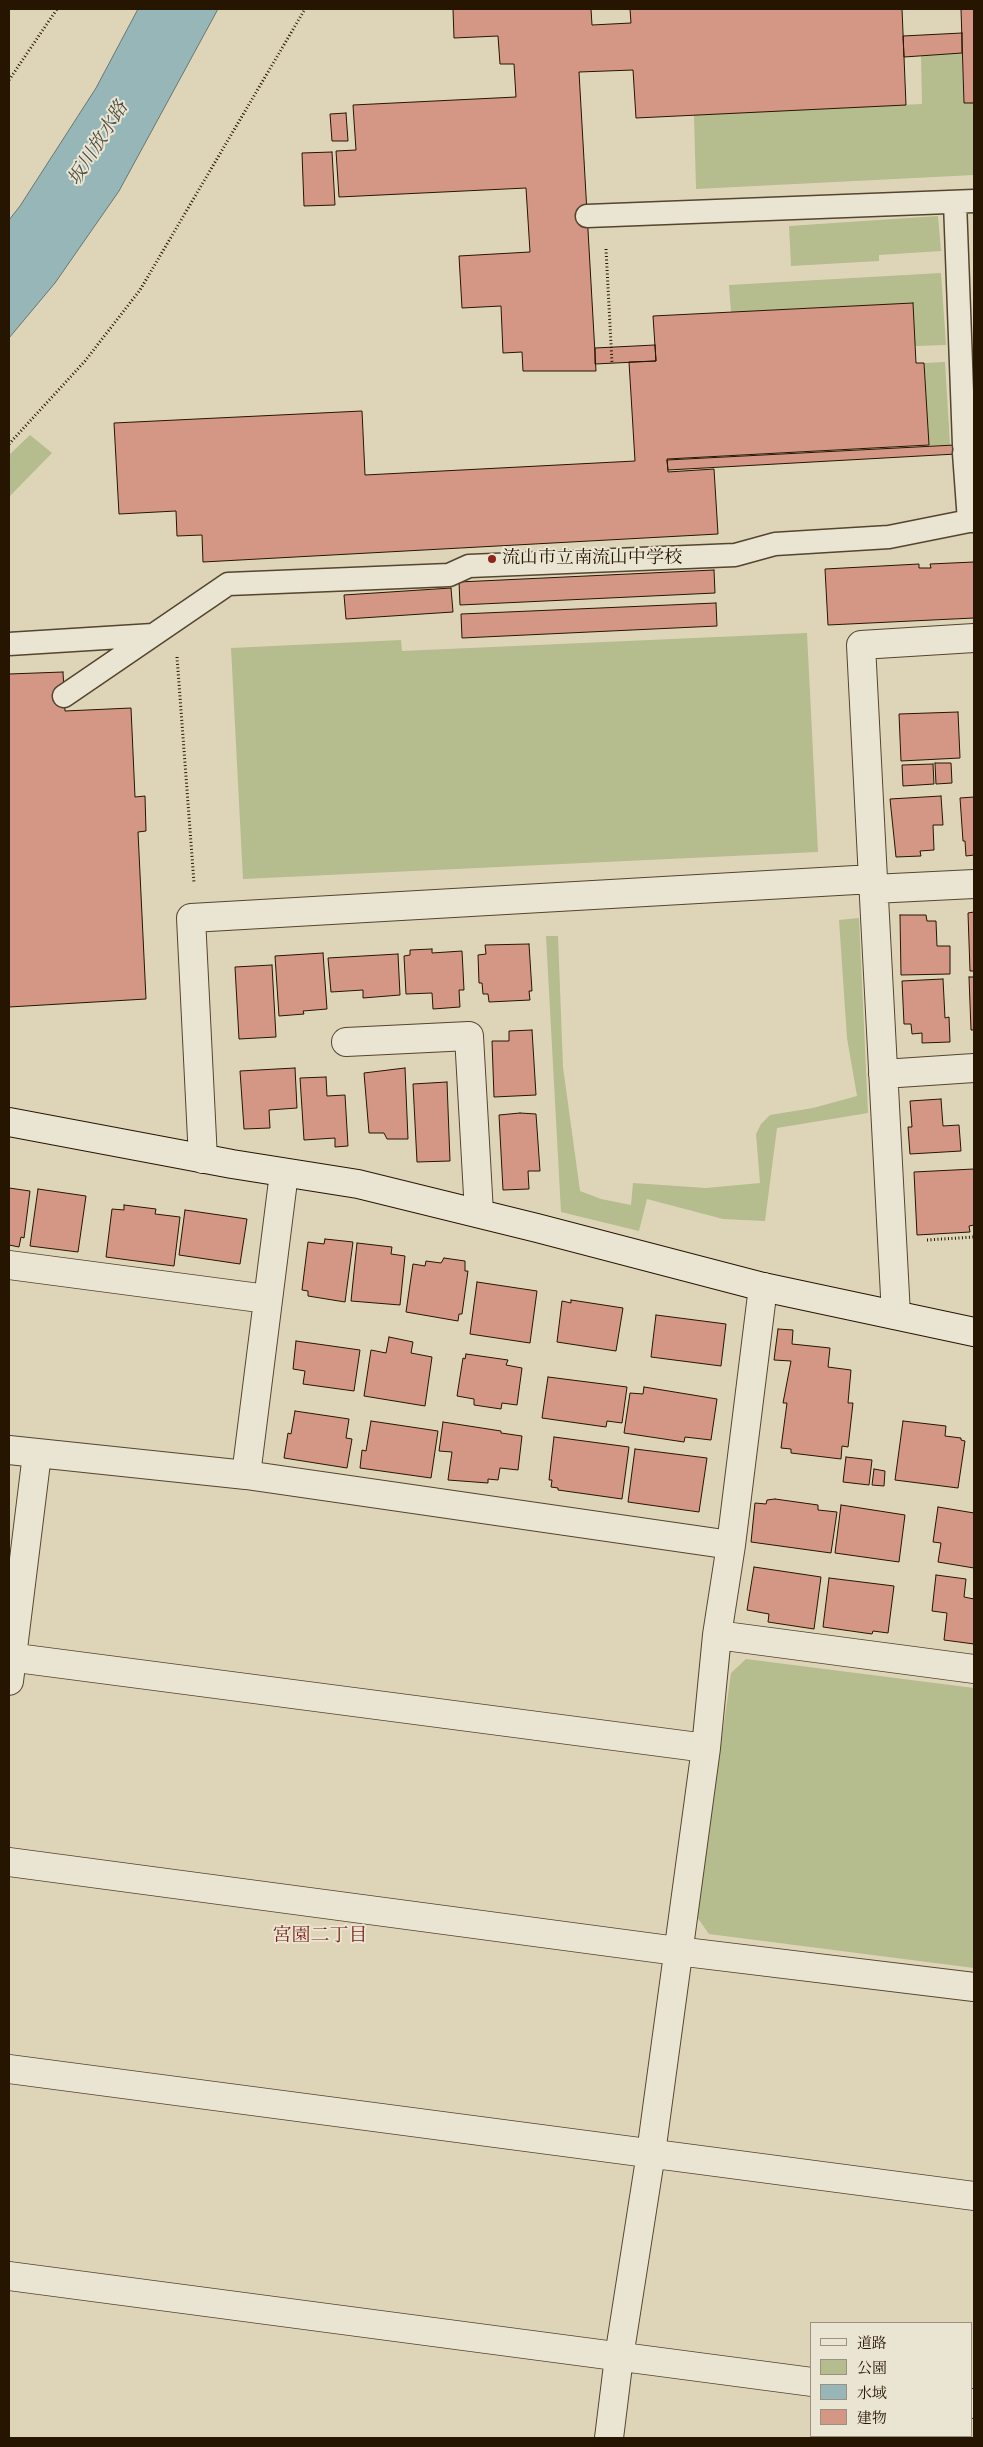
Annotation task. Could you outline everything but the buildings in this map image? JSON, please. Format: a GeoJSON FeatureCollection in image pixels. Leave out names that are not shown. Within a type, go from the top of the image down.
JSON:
{"type":"FeatureCollection","features":[{"type":"Feature","properties":{"kind":"street"},"geometry":{"type":"LineString","coordinates":[[896,1315],[861,645],[974,638]]}},
{"type":"Feature","properties":{"kind":"street"},"geometry":{"type":"LineString","coordinates":[[202,1159],[191,918],[873,884],[974,884]]}},
{"type":"Feature","properties":{"kind":"street"},"geometry":{"type":"LineString","coordinates":[[346,1042],[469,1036],[479,1213]]}},
{"type":"Feature","properties":{"kind":"street"},"geometry":{"type":"LineString","coordinates":[[883,1074],[974,1068]]}},
{"type":"Feature","properties":{"kind":"street"},"geometry":{"type":"LineString","coordinates":[[9,1122],[202,1159],[358,1184],[479,1213],[763,1288],[974,1332]]}},
{"type":"Feature","properties":{"kind":"street"},"geometry":{"type":"LineString","coordinates":[[246,1475],[284,1173]]}},
{"type":"Feature","properties":{"kind":"street"},"geometry":{"type":"LineString","coordinates":[[9,1265],[267,1299]]}},
{"type":"Feature","properties":{"kind":"street"},"geometry":{"type":"LineString","coordinates":[[609,2438],[706,1748],[716,1635],[731,1545],[763,1288]]}},
{"type":"Feature","properties":{"kind":"street"},"geometry":{"type":"LineString","coordinates":[[9,1450],[246,1475],[731,1545]]}},
{"type":"Feature","properties":{"kind":"street"},"geometry":{"type":"LineString","coordinates":[[37,1454],[10,1665],[706,1748]]}},
{"type":"Feature","properties":{"kind":"street"},"geometry":{"type":"LineString","coordinates":[[716,1635],[974,1669]]}},
{"type":"Feature","properties":{"kind":"street"},"geometry":{"type":"LineString","coordinates":[[9,1862],[974,1987]]}},
{"type":"Feature","properties":{"kind":"street"},"geometry":{"type":"LineString","coordinates":[[9,2069],[974,2196]]}},
{"type":"Feature","properties":{"kind":"street"},"geometry":{"type":"LineString","coordinates":[[9,2276],[810,2382]]}},
{"type":"Feature","properties":{"kind":"lane"},"geometry":{"type":"LineString","coordinates":[[64,696],[228,584],[449,575],[470,566],[735,555],[775,544],[889,537],[972,521],[964,449],[964,201],[595,216]]}},
{"type":"Feature","properties":{"kind":"lane"},"geometry":{"type":"LineString","coordinates":[[9,644],[154,635]]}},
{"type":"Feature","properties":{"kind":"path"},"geometry":{"type":"LineString","coordinates":[[9,80],[57,9]]}},
{"type":"Feature","properties":{"kind":"path"},"geometry":{"type":"LineString","coordinates":[[9,444],[85,361],[140,290],[305,9]]}},
{"type":"Feature","properties":{"kind":"path"},"geometry":{"type":"LineString","coordinates":[[595,216],[612,363]]}},
{"type":"Feature","properties":{"kind":"path"},"geometry":{"type":"LineString","coordinates":[[174,621],[195,897],[191,918]]}},
{"type":"Feature","properties":{"kind":"path"},"geometry":{"type":"LineString","coordinates":[[928,1250],[927,1240],[974,1237]]}},
{"type":"Feature","properties":{"kind":"green space"},"geometry":{"type":"Polygon","coordinates":[[[962,53],[964,103],[974,103],[974,175],[696,189],[694,115],[922,104],[921,56],[962,53]]]}},
{"type":"Feature","properties":{"kind":"green space"},"geometry":{"type":"Polygon","coordinates":[[[938,216],[941,251],[879,255],[879,261],[791,266],[789,226],[938,216]]]}},
{"type":"Feature","properties":{"kind":"green space"},"geometry":{"type":"Polygon","coordinates":[[[941,273],[946,345],[915,346],[913,303],[731,312],[729,285],[941,273]]]}},
{"type":"Feature","properties":{"kind":"green space"},"geometry":{"type":"Polygon","coordinates":[[[945,362],[950,445],[929,446],[924,363],[945,362]]]}},
{"type":"Feature","properties":{"kind":"green space"},"geometry":{"type":"Polygon","coordinates":[[[30,435],[52,453],[9,497],[9,455],[30,435]]]}},
{"type":"Feature","properties":{"kind":"green space"},"geometry":{"type":"Polygon","coordinates":[[[807,633],[818,852],[243,879],[231,648],[401,640],[402,651],[807,633]]]}},
{"type":"Feature","properties":{"kind":"green space"},"geometry":{"type":"Polygon","coordinates":[[[859,918],[868,1113],[777,1128],[765,1221],[723,1219],[647,1199],[639,1231],[561,1212],[546,936],[558,936],[563,1067],[580,1191],[601,1199],[631,1205],[633,1183],[706,1188],[760,1183],[756,1134],[761,1124],[770,1115],[813,1108],[857,1096],[847,1038],[839,920],[859,918]]]}},
{"type":"Feature","properties":{"kind":"green space"},"geometry":{"type":"Polygon","coordinates":[[[746,1659],[974,1688],[974,1968],[709,1934],[697,1917],[731,1673],[746,1659]]]}},
{"type":"Feature","properties":{"kind":"water","name":"坂川放水路"},"geometry":{"type":"Polygon","coordinates":[[[138,9],[218,9],[119,191],[55,283],[9,338],[9,220],[96,88],[138,9]]]}},
{"type":"Feature","properties":{"kind":"place","name":"流山市立南流山中学校"},"geometry":{"type":"Point","coordinates":[492,559]}},
{"type":"Feature","properties":{"kind":"district","name":"宮園二丁目"},"geometry":{"type":"Point","coordinates":[320,1937]}}]}
